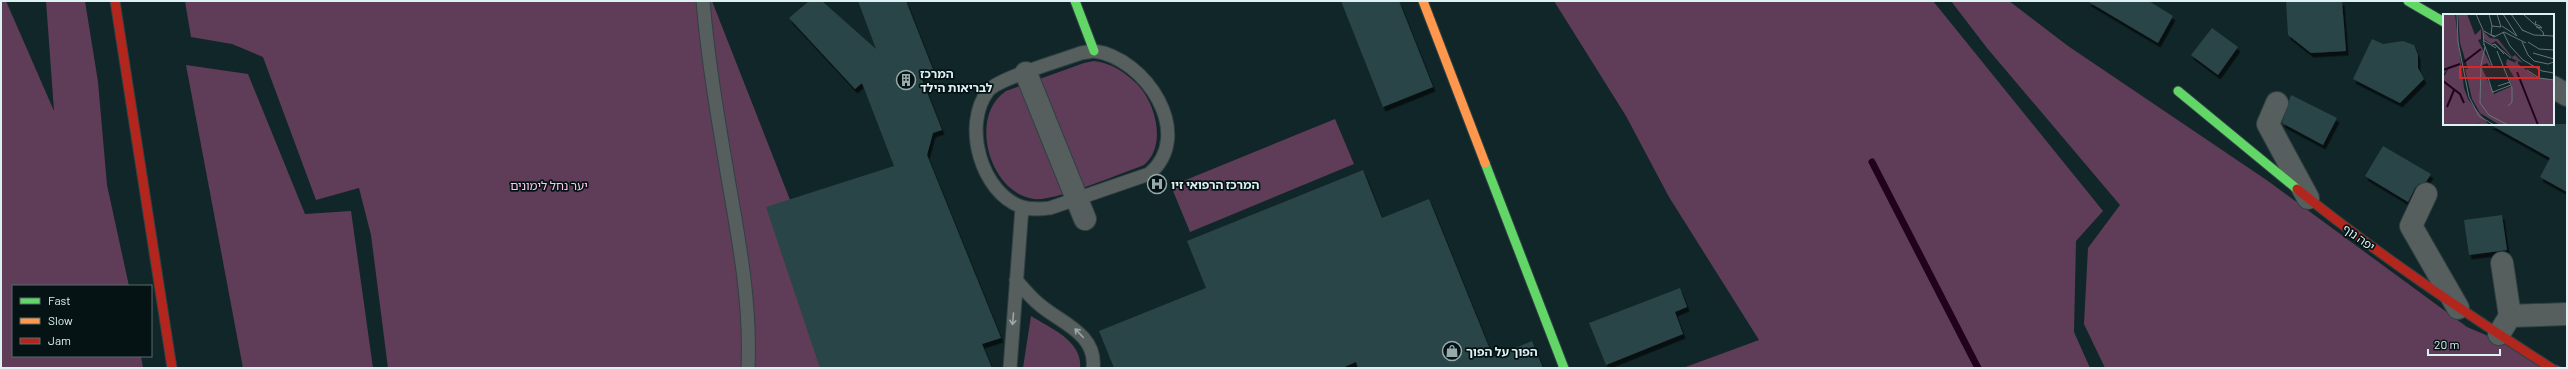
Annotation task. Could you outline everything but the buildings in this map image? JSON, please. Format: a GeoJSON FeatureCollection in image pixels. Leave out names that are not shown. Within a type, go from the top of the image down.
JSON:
{"type":"FeatureCollection","features":[{"type":"Feature","properties":{"kind":"main road"},"geometry":{"type":"LineString","coordinates":[[115,1],[172,368]]}},
{"type":"Feature","properties":{"kind":"main road"},"geometry":{"type":"LineString","coordinates":[[1075,1],[1094,51]]}},
{"type":"Feature","properties":{"kind":"main road"},"geometry":{"type":"LineString","coordinates":[[1423,1],[1564,368]]}},
{"type":"Feature","properties":{"kind":"main road"},"geometry":{"type":"LineString","coordinates":[[2408,1],[2443,21]]}},
{"type":"Feature","properties":{"kind":"main road","name":"יפה נוף"},"geometry":{"type":"LineString","coordinates":[[2178,91],[2308,198],[2458,308],[2551,368]]}},
{"type":"Feature","properties":{"kind":"street"},"geometry":{"type":"LineString","coordinates":[[1026,73],[1085,219]]}},
{"type":"Feature","properties":{"kind":"street"},"geometry":{"type":"LineString","coordinates":[[2554,88],[2567,95]]}},
{"type":"Feature","properties":{"kind":"street"},"geometry":{"type":"LineString","coordinates":[[2277,103],[2268,124],[2308,198]]}},
{"type":"Feature","properties":{"kind":"street"},"geometry":{"type":"LineString","coordinates":[[2426,194],[2411,226],[2458,308]]}},
{"type":"Feature","properties":{"kind":"street"},"geometry":{"type":"LineString","coordinates":[[2499,334],[2510,316],[2502,263]]}},
{"type":"Feature","properties":{"kind":"street"},"geometry":{"type":"LineString","coordinates":[[2510,316],[2567,314]]}},
{"type":"Feature","properties":{"kind":"lane"},"geometry":{"type":"LineString","coordinates":[[703,1],[717,116],[743,264],[748,310],[748,368]]}},
{"type":"Feature","properties":{"kind":"lane"},"geometry":{"type":"LineString","coordinates":[[1094,51],[1109,53],[1127,63],[1145,78],[1156,95],[1164,117],[1167,138],[1165,153],[1159,165],[1149,174],[1050,208],[1034,210],[1022,207],[1009,200],[987,175],[981,162],[976,128],[976,116],[989,90],[1002,82],[1081,53],[1094,51]]}},
{"type":"Feature","properties":{"kind":"lane"},"geometry":{"type":"LineString","coordinates":[[1010,368],[1022,207]]}},
{"type":"Feature","properties":{"kind":"lane"},"geometry":{"type":"LineString","coordinates":[[1016,280],[1040,306],[1076,329],[1086,340],[1092,355],[1093,368]]}},
{"type":"Feature","properties":{"kind":"green space"},"geometry":{"type":"Polygon","coordinates":[[[1,1],[6,1],[54,111],[46,1],[85,1],[98,82],[107,185],[129,285],[12,285],[12,357],[141,357],[143,368],[1,368],[1,1]]]}},
{"type":"Feature","properties":{"kind":"green space","name":"יער נחל לימונים"},"geometry":{"type":"Polygon","coordinates":[[[185,1],[712,1],[856,368],[388,368],[371,235],[359,188],[316,200],[263,57],[232,44],[191,37],[185,1]]]}},
{"type":"Feature","properties":{"kind":"green space"},"geometry":{"type":"Polygon","coordinates":[[[1554,1],[1933,1],[2103,211],[2076,241],[2074,332],[2090,368],[1683,368],[1759,340],[1669,197],[1626,116],[1554,1]]]}},
{"type":"Feature","properties":{"kind":"green space"},"geometry":{"type":"Polygon","coordinates":[[[1951,1],[2009,1],[2068,46],[2268,181],[2467,327],[2564,368],[2105,368],[2084,324],[2088,248],[2120,205],[1987,48],[1951,1]]]}},
{"type":"Feature","properties":{"kind":"green space"},"geometry":{"type":"Polygon","coordinates":[[[1094,61],[1112,66],[1123,72],[1144,92],[1154,113],[1156,124],[1157,136],[1151,157],[1144,165],[1071,192],[1043,199],[1034,199],[1018,194],[1005,183],[995,169],[989,152],[986,135],[988,118],[994,103],[1006,91],[1084,63],[1094,61]]]}},
{"type":"Feature","properties":{"kind":"green space"},"geometry":{"type":"Polygon","coordinates":[[[186,65],[248,74],[305,214],[351,211],[373,368],[243,368],[186,65]]]}},
{"type":"Feature","properties":{"kind":"green space"},"geometry":{"type":"Polygon","coordinates":[[[1335,119],[1354,164],[1190,232],[1171,186],[1335,119]]]}},
{"type":"Feature","properties":{"kind":"green space"},"geometry":{"type":"Polygon","coordinates":[[[1031,316],[1064,336],[1071,343],[1080,359],[1080,368],[1023,368],[1031,316]]]}},
{"type":"Feature","properties":{"kind":"waterway"},"geometry":{"type":"LineString","coordinates":[[1872,162],[1978,368]]}},
{"type":"Feature","properties":{"kind":"traffic: fast"},"geometry":{"type":"LineString","coordinates":[[1075,1],[1094,51]]}},
{"type":"Feature","properties":{"kind":"traffic: fast"},"geometry":{"type":"LineString","coordinates":[[2408,1],[2443,21]]}},
{"type":"Feature","properties":{"kind":"traffic: fast"},"geometry":{"type":"LineString","coordinates":[[2178,91],[2297,189]]}},
{"type":"Feature","properties":{"kind":"traffic: fast"},"geometry":{"type":"LineString","coordinates":[[1485,163],[1564,368]]}},
{"type":"Feature","properties":{"kind":"traffic: slow"},"geometry":{"type":"LineString","coordinates":[[1423,1],[1485,163]]}},
{"type":"Feature","properties":{"kind":"traffic: jam"},"geometry":{"type":"LineString","coordinates":[[115,1],[172,368]]}},
{"type":"Feature","properties":{"kind":"traffic: jam"},"geometry":{"type":"LineString","coordinates":[[2297,189],[2358,237],[2421,282],[2551,368]]}},
{"type":"Feature","properties":{"kind":"place","name":"המרכז לבריאות הילד"},"geometry":{"type":"Point","coordinates":[906,80]}},
{"type":"Feature","properties":{"kind":"place","name":"המרכז הרפואי זיו"},"geometry":{"type":"Point","coordinates":[1157,184]}},
{"type":"Feature","properties":{"kind":"place","name":"הפוך על הפוך"},"geometry":{"type":"Point","coordinates":[1452,351]}}]}
